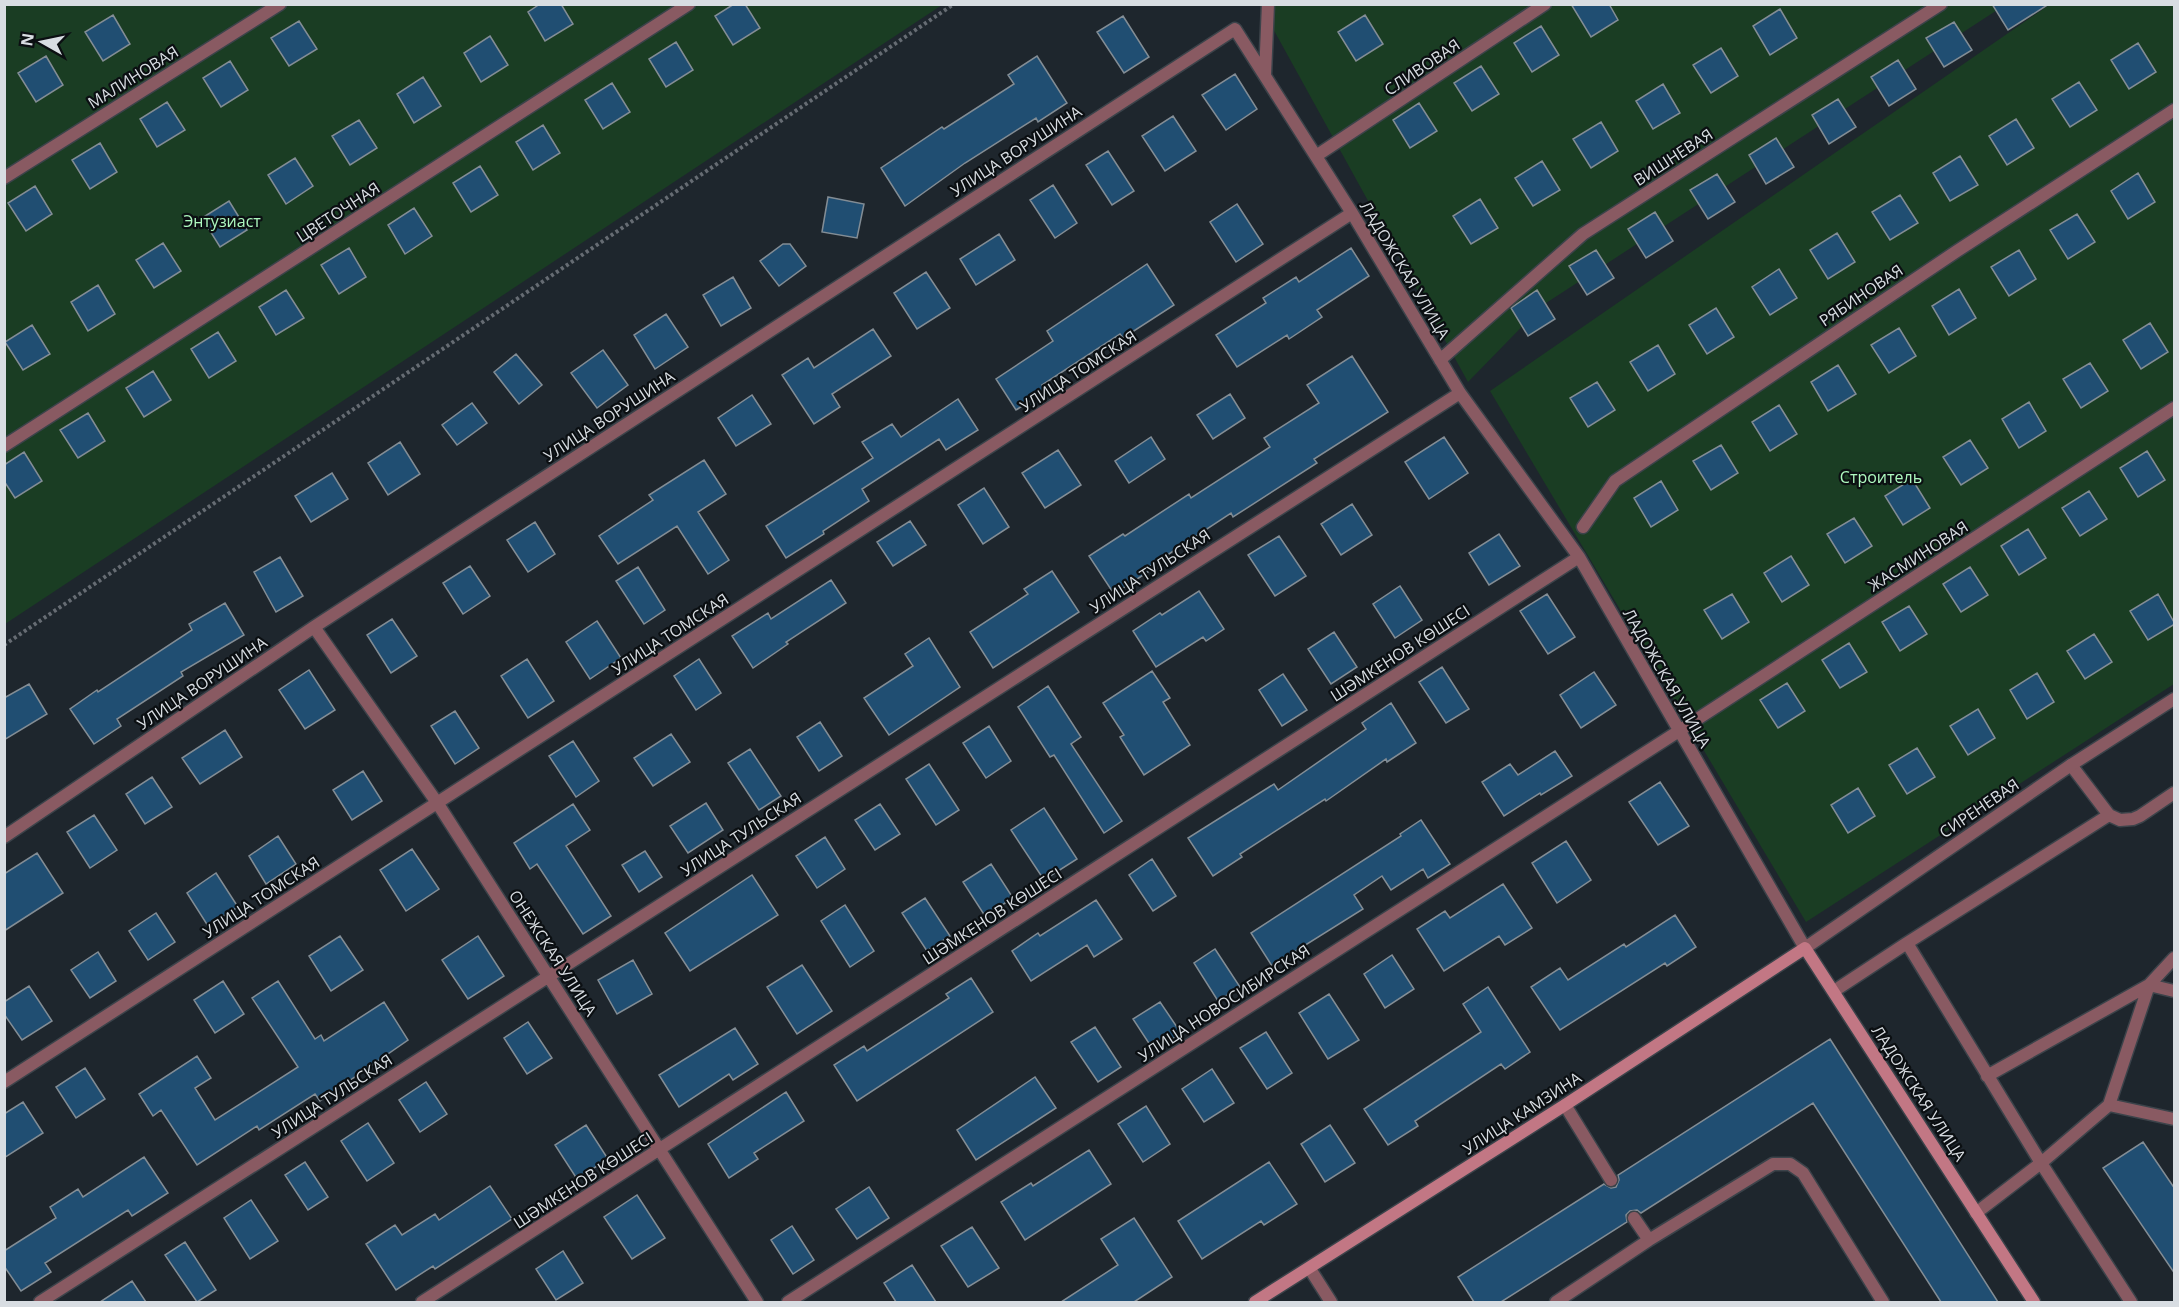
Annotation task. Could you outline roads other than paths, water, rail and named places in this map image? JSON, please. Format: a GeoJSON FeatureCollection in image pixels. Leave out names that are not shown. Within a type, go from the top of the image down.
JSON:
{"type":"FeatureCollection","features":[{"type":"Feature","properties":{"kind":"main road","name":"ЛАДОЖСКАЯ УЛИЦА"},"geometry":{"type":"LineString","coordinates":[[1805,948],[2034,1302]]}},
{"type":"Feature","properties":{"kind":"main road","name":"УЛИЦА КАМЗИНА"},"geometry":{"type":"LineString","coordinates":[[1255,1302],[1565,1106],[1805,948]]}},
{"type":"Feature","properties":{"kind":"street","name":"МАЛИНОВАЯ"},"geometry":{"type":"LineString","coordinates":[[4,178],[280,4]]}},
{"type":"Feature","properties":{"kind":"street","name":"ЦВЕТОЧНАЯ"},"geometry":{"type":"LineString","coordinates":[[4,446],[689,4]]}},
{"type":"Feature","properties":{"kind":"street"},"geometry":{"type":"LineString","coordinates":[[1265,76],[1268,4]]}},
{"type":"Feature","properties":{"kind":"street","name":"СЛИВОВАЯ"},"geometry":{"type":"LineString","coordinates":[[1316,156],[1545,4]]}},
{"type":"Feature","properties":{"kind":"street","name":"ВИШНЕВАЯ"},"geometry":{"type":"LineString","coordinates":[[1440,360],[1582,234],[1941,4]]}},
{"type":"Feature","properties":{"kind":"street","name":"ЛАДОЖСКАЯ УЛИЦА"},"geometry":{"type":"LineString","coordinates":[[1235,29],[1352,213],[1460,393],[1579,557],[1805,948]]}},
{"type":"Feature","properties":{"kind":"street","name":"УЛИЦА ВОРУШИНА"},"geometry":{"type":"LineString","coordinates":[[4,837],[314,627],[1235,29]]}},
{"type":"Feature","properties":{"kind":"street","name":"РЯБИНОВАЯ"},"geometry":{"type":"LineString","coordinates":[[1583,527],[1615,481],[1957,251],[2175,110]]}},
{"type":"Feature","properties":{"kind":"street","name":"УЛИЦА ТОМСКАЯ"},"geometry":{"type":"LineString","coordinates":[[4,1082],[1352,213]]}},
{"type":"Feature","properties":{"kind":"street","name":"УЛИЦА ТУЛЬСКАЯ"},"geometry":{"type":"LineString","coordinates":[[40,1302],[1460,393]]}},
{"type":"Feature","properties":{"kind":"street","name":"ЖАСМИНОВАЯ"},"geometry":{"type":"LineString","coordinates":[[1679,732],[2175,408]]}},
{"type":"Feature","properties":{"kind":"street","name":"ШӘМКЕНОВ КӨШЕСІ"},"geometry":{"type":"LineString","coordinates":[[422,1302],[1579,557]]}},
{"type":"Feature","properties":{"kind":"street","name":"ОНЕЖСКАЯ УЛИЦА"},"geometry":{"type":"LineString","coordinates":[[314,627],[438,804],[757,1302]]}},
{"type":"Feature","properties":{"kind":"street","name":"СИРЕНЕВАЯ"},"geometry":{"type":"LineString","coordinates":[[1805,948],[2071,765],[2175,699]]}},
{"type":"Feature","properties":{"kind":"street","name":"УЛИЦА НОВОСИБИРСКАЯ"},"geometry":{"type":"LineString","coordinates":[[788,1302],[1679,732]]}},
{"type":"Feature","properties":{"kind":"street"},"geometry":{"type":"LineString","coordinates":[[2071,765],[2109,815],[2120,820],[2133,819],[2175,793]]}},
{"type":"Feature","properties":{"kind":"street"},"geometry":{"type":"LineString","coordinates":[[1834,991],[2109,815]]}},
{"type":"Feature","properties":{"kind":"street"},"geometry":{"type":"LineString","coordinates":[[1907,943],[2041,1163],[2131,1302]]}},
{"type":"Feature","properties":{"kind":"street"},"geometry":{"type":"LineString","coordinates":[[1987,1076],[2149,985],[2175,958]]}},
{"type":"Feature","properties":{"kind":"street"},"geometry":{"type":"LineString","coordinates":[[2149,985],[2175,991]]}},
{"type":"Feature","properties":{"kind":"street"},"geometry":{"type":"LineString","coordinates":[[1976,1212],[2041,1163],[2109,1105],[2149,985]]}},
{"type":"Feature","properties":{"kind":"street"},"geometry":{"type":"LineString","coordinates":[[2109,1105],[2174,1120]]}},
{"type":"Feature","properties":{"kind":"street"},"geometry":{"type":"LineString","coordinates":[[1565,1106],[1611,1180]]}},
{"type":"Feature","properties":{"kind":"street"},"geometry":{"type":"LineString","coordinates":[[1556,1302],[1649,1240],[1773,1164],[1790,1164],[1803,1173],[1882,1302]]}},
{"type":"Feature","properties":{"kind":"street"},"geometry":{"type":"LineString","coordinates":[[1634,1218],[1649,1240]]}},
{"type":"Feature","properties":{"kind":"street"},"geometry":{"type":"LineString","coordinates":[[1310,1269],[1331,1302]]}},
{"type":"Feature","properties":{"kind":"park label","name":"Энтузиаст"},"geometry":{"type":"Point","coordinates":[222,221]}},
{"type":"Feature","properties":{"kind":"park label","name":"Строитель"},"geometry":{"type":"Point","coordinates":[1881,477]}}]}
